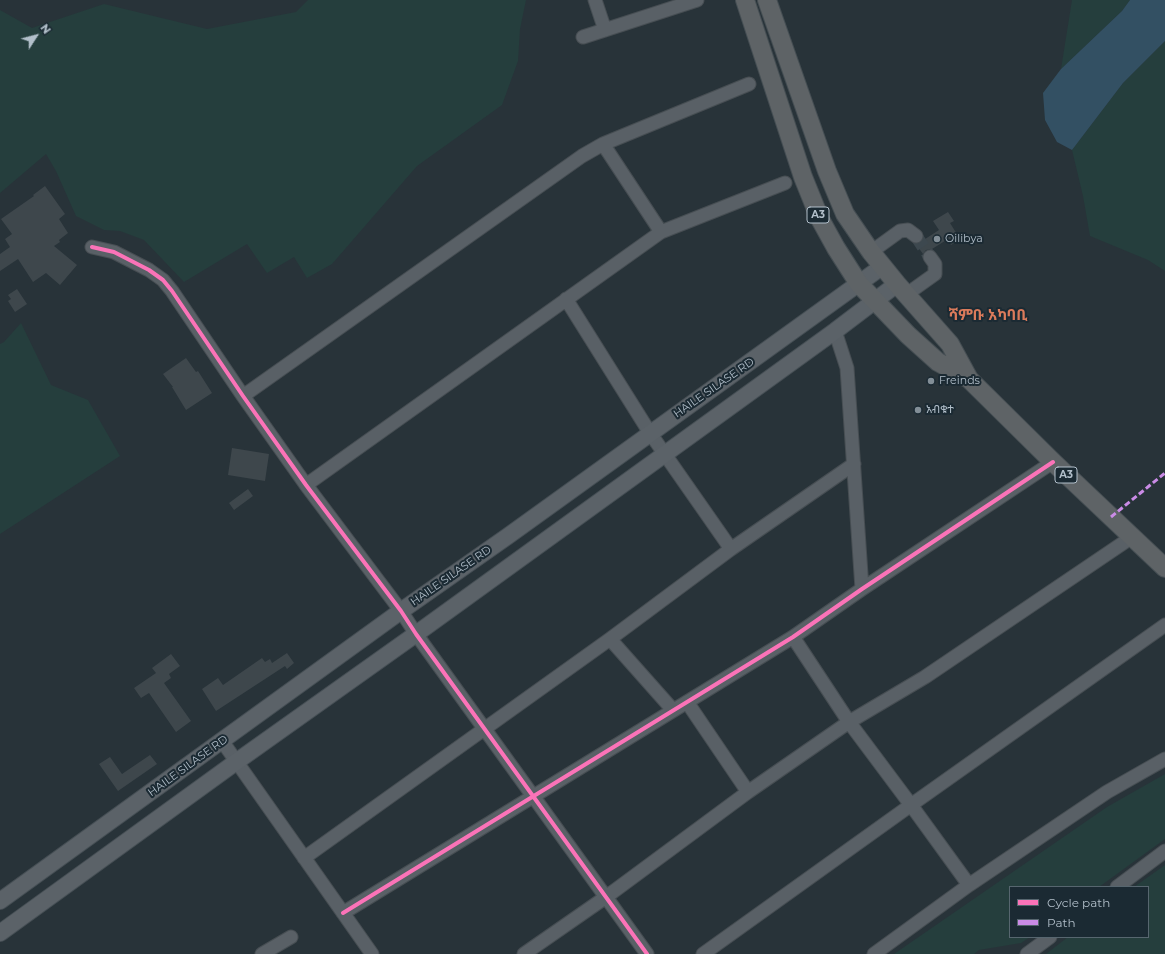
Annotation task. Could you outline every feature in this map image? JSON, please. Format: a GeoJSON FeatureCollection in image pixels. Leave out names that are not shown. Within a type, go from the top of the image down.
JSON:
{"type":"FeatureCollection","features":[{"type":"Feature","properties":{"kind":"highway","name":"A3"},"geometry":{"type":"LineString","coordinates":[[745,0],[803,177],[820,220],[859,284],[908,335],[938,362],[969,379],[1053,462],[1165,568]]}},
{"type":"Feature","properties":{"kind":"highway","name":"A3"},"geometry":{"type":"LineString","coordinates":[[767,0],[827,171],[845,214],[871,252],[950,344],[969,379]]}},
{"type":"Feature","properties":{"kind":"main road","name":"HAILE SILASE RD"},"geometry":{"type":"LineString","coordinates":[[0,901],[401,611],[750,363],[883,266]]}},
{"type":"Feature","properties":{"kind":"main road"},"geometry":{"type":"LineString","coordinates":[[0,933],[875,302],[902,289]]}},
{"type":"Feature","properties":{"kind":"main road"},"geometry":{"type":"LineString","coordinates":[[750,363],[764,382]]}},
{"type":"Feature","properties":{"kind":"street"},"geometry":{"type":"LineString","coordinates":[[595,0],[605,30]]}},
{"type":"Feature","properties":{"kind":"street"},"geometry":{"type":"LineString","coordinates":[[583,37],[697,0]]}},
{"type":"Feature","properties":{"kind":"street"},"geometry":{"type":"LineString","coordinates":[[243,396],[582,156],[603,144],[749,84]]}},
{"type":"Feature","properties":{"kind":"street"},"geometry":{"type":"LineString","coordinates":[[603,144],[661,232]]}},
{"type":"Feature","properties":{"kind":"street"},"geometry":{"type":"LineString","coordinates":[[306,485],[661,232],[785,183]]}},
{"type":"Feature","properties":{"kind":"street"},"geometry":{"type":"LineString","coordinates":[[871,252],[900,231],[908,230],[916,236]]}},
{"type":"Feature","properties":{"kind":"street"},"geometry":{"type":"LineString","coordinates":[[92,247],[114,252],[149,270],[163,280],[172,291],[243,396],[306,485],[401,611],[416,634],[647,954]]}},
{"type":"Feature","properties":{"kind":"street"},"geometry":{"type":"LineString","coordinates":[[902,289],[935,274],[935,264],[930,257]]}},
{"type":"Feature","properties":{"kind":"street"},"geometry":{"type":"LineString","coordinates":[[566,299],[650,433],[731,549]]}},
{"type":"Feature","properties":{"kind":"street"},"geometry":{"type":"LineString","coordinates":[[835,331],[847,368],[862,589]]}},
{"type":"Feature","properties":{"kind":"street"},"geometry":{"type":"LineString","coordinates":[[343,913],[793,637],[862,589],[1053,462]]}},
{"type":"Feature","properties":{"kind":"street"},"geometry":{"type":"LineString","coordinates":[[304,858],[610,639],[731,549],[854,464]]}},
{"type":"Feature","properties":{"kind":"street"},"geometry":{"type":"LineString","coordinates":[[524,954],[606,897],[748,792],[849,722],[925,677],[1132,538]]}},
{"type":"Feature","properties":{"kind":"street"},"geometry":{"type":"LineString","coordinates":[[703,954],[1165,625]]}},
{"type":"Feature","properties":{"kind":"street"},"geometry":{"type":"LineString","coordinates":[[793,637],[849,722],[969,885]]}},
{"type":"Feature","properties":{"kind":"street"},"geometry":{"type":"LineString","coordinates":[[610,639],[673,710]]}},
{"type":"Feature","properties":{"kind":"street"},"geometry":{"type":"LineString","coordinates":[[687,702],[748,792]]}},
{"type":"Feature","properties":{"kind":"street"},"geometry":{"type":"LineString","coordinates":[[222,741],[372,954]]}},
{"type":"Feature","properties":{"kind":"street"},"geometry":{"type":"LineString","coordinates":[[874,954],[969,885],[1107,792],[1165,760]]}},
{"type":"Feature","properties":{"kind":"street"},"geometry":{"type":"LineString","coordinates":[[1118,886],[1165,851]]}},
{"type":"Feature","properties":{"kind":"street"},"geometry":{"type":"LineString","coordinates":[[262,954],[291,937]]}},
{"type":"Feature","properties":{"kind":"street"},"geometry":{"type":"LineString","coordinates":[[1027,954],[1049,938]]}},
{"type":"Feature","properties":{"kind":"green space"},"geometry":{"type":"Polygon","coordinates":[[[308,0],[526,0],[520,29],[518,61],[502,105],[417,166],[332,264],[307,278],[294,257],[267,273],[247,244],[184,282],[144,240],[120,231],[104,230],[76,216],[56,171],[46,154],[0,193],[0,10],[32,28],[104,4],[207,29],[296,12],[308,0]]]}},
{"type":"Feature","properties":{"kind":"green space"},"geometry":{"type":"Polygon","coordinates":[[[1072,0],[1130,0],[1122,11],[1061,69],[1072,0]]]}},
{"type":"Feature","properties":{"kind":"green space"},"geometry":{"type":"Polygon","coordinates":[[[1165,41],[1165,271],[1148,260],[1090,236],[1083,196],[1072,150],[1123,83],[1165,41]]]}},
{"type":"Feature","properties":{"kind":"green space"},"geometry":{"type":"Polygon","coordinates":[[[21,323],[51,385],[88,400],[120,456],[0,534],[0,344],[4,342],[21,323]]]}},
{"type":"Feature","properties":{"kind":"green space"},"geometry":{"type":"Polygon","coordinates":[[[1165,774],[1165,839],[1100,886],[1009,886],[1009,938],[1028,938],[1021,943],[979,950],[974,954],[894,954],[1107,807],[1165,774]]]}},
{"type":"Feature","properties":{"kind":"green space"},"geometry":{"type":"Polygon","coordinates":[[[1165,865],[1165,954],[1046,954],[1067,938],[1149,938],[1149,886],[1135,886],[1165,865]]]}},
{"type":"Feature","properties":{"kind":"water"},"geometry":{"type":"Polygon","coordinates":[[[1130,0],[1165,0],[1165,41],[1123,83],[1072,150],[1057,142],[1045,120],[1043,93],[1061,69],[1122,11],[1130,0]]]}},
{"type":"Feature","properties":{"kind":"building"},"geometry":{"type":"Polygon","coordinates":[[[45,186],[65,214],[59,219],[68,233],[54,246],[77,265],[60,285],[46,273],[33,282],[18,259],[0,271],[0,254],[10,247],[5,239],[12,234],[1,219],[34,196],[33,195],[45,186]]]}},
{"type":"Feature","properties":{"kind":"building"},"geometry":{"type":"Polygon","coordinates":[[[948,212],[954,221],[950,223],[960,239],[951,245],[948,239],[932,249],[926,250],[923,254],[916,244],[939,230],[933,221],[948,212]]]}},
{"type":"Feature","properties":{"kind":"building"},"geometry":{"type":"Polygon","coordinates":[[[17,289],[27,304],[15,312],[8,301],[11,299],[8,295],[17,289]]]}},
{"type":"Feature","properties":{"kind":"building"},"geometry":{"type":"Polygon","coordinates":[[[186,358],[196,372],[198,371],[212,393],[186,410],[173,387],[163,374],[186,358]]]}},
{"type":"Feature","properties":{"kind":"building"},"geometry":{"type":"Polygon","coordinates":[[[232,448],[269,454],[265,481],[228,475],[232,448]]]}},
{"type":"Feature","properties":{"kind":"building"},"geometry":{"type":"Polygon","coordinates":[[[248,489],[253,496],[234,510],[229,503],[248,489]]]}},
{"type":"Feature","properties":{"kind":"building"},"geometry":{"type":"Polygon","coordinates":[[[287,653],[294,663],[287,669],[285,666],[216,711],[202,689],[218,678],[223,685],[262,658],[265,662],[270,659],[272,663],[287,653]]]}},
{"type":"Feature","properties":{"kind":"building"},"geometry":{"type":"Polygon","coordinates":[[[171,654],[180,666],[169,674],[171,678],[164,683],[191,721],[176,732],[149,693],[141,698],[134,688],[156,673],[152,668],[171,654]]]}},
{"type":"Feature","properties":{"kind":"building"},"geometry":{"type":"Polygon","coordinates":[[[150,755],[157,764],[118,791],[99,764],[110,757],[122,774],[150,755]]]}},
{"type":"Feature","properties":{"kind":"tunnel"},"geometry":{"type":"LineString","coordinates":[[916,236],[930,257]]}},
{"type":"Feature","properties":{"kind":"marked path"},"geometry":{"type":"LineString","coordinates":[[1111,517],[1165,473]]}},
{"type":"Feature","properties":{"kind":"cycle path"},"geometry":{"type":"LineString","coordinates":[[92,247],[114,252],[149,270],[163,280],[172,291],[243,396],[306,485],[401,611],[416,634],[647,954]]}},
{"type":"Feature","properties":{"kind":"cycle path"},"geometry":{"type":"LineString","coordinates":[[343,913],[793,637],[862,589],[1053,462]]}},
{"type":"Feature","properties":{"kind":"place","name":"Oilibya"},"geometry":{"type":"Point","coordinates":[937,239]}},
{"type":"Feature","properties":{"kind":"place","name":"Freinds"},"geometry":{"type":"Point","coordinates":[931,381]}},
{"type":"Feature","properties":{"kind":"place","name":"አብቁተ"},"geometry":{"type":"Point","coordinates":[918,410]}},
{"type":"Feature","properties":{"kind":"district","name":"ሻምቡ አካባቢ"},"geometry":{"type":"Point","coordinates":[988,316]}}]}
